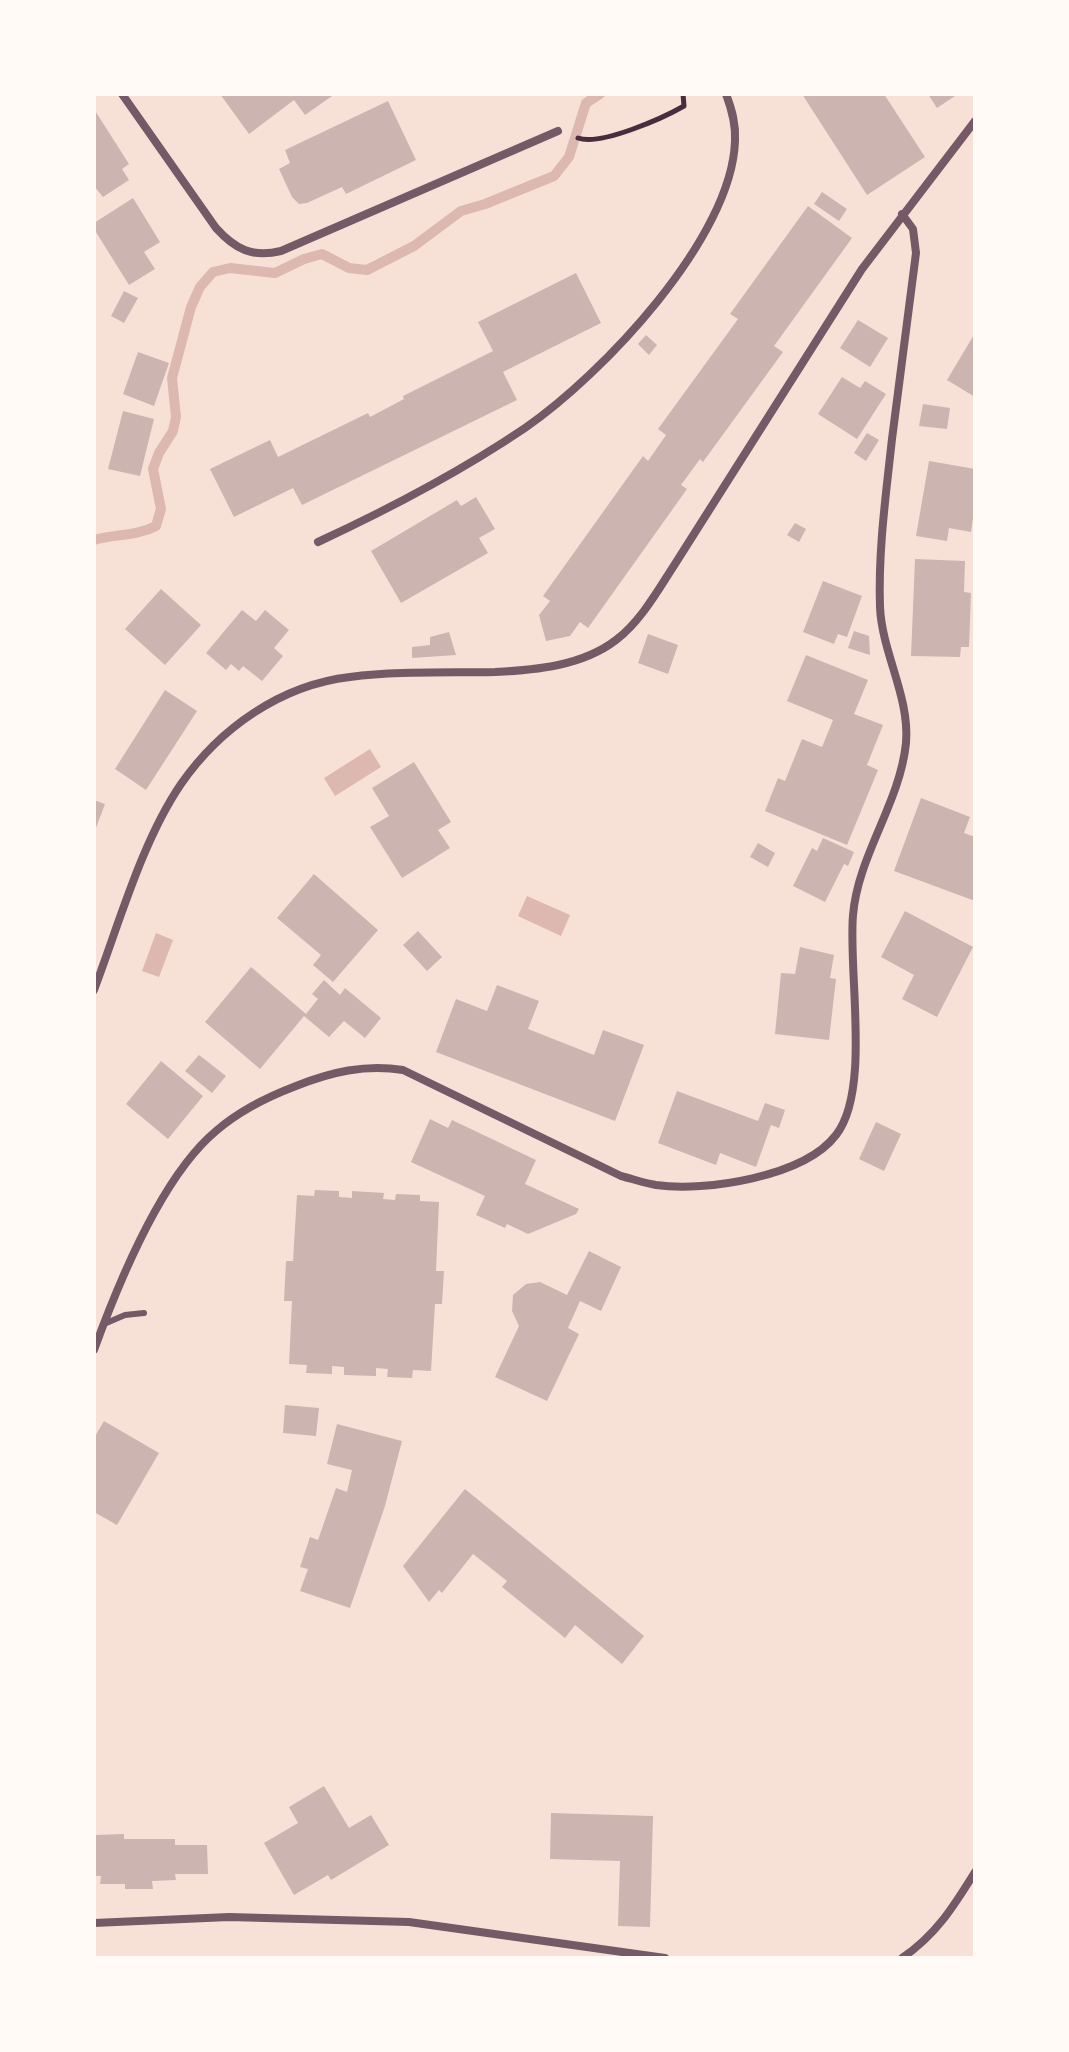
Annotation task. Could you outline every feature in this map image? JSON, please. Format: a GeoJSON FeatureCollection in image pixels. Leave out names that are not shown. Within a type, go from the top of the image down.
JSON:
{"type":"FeatureCollection","features":[{"type":"Feature","properties":{"kind":"street"},"geometry":{"type":"LineString","coordinates":[[122,94],[216,228],[230,243],[247,253],[264,255],[281,251],[558,131]]}},
{"type":"Feature","properties":{"kind":"street"},"geometry":{"type":"LineString","coordinates":[[318,542],[390,509],[485,453],[527,426],[609,358],[660,297],[716,209],[730,175],[735,142],[734,114],[726,94]]}},
{"type":"Feature","properties":{"kind":"street"},"geometry":{"type":"LineString","coordinates":[[94,990],[150,842],[181,784],[214,745],[245,718],[278,698],[310,685],[349,677],[551,667],[586,657],[616,640],[645,610],[862,269],[975,121]]}},
{"type":"Feature","properties":{"kind":"street"},"geometry":{"type":"LineString","coordinates":[[94,1350],[159,1204],[187,1163],[213,1133],[242,1111],[313,1079],[346,1070],[379,1067],[403,1070],[621,1176],[657,1185],[692,1187],[735,1183],[775,1173],[811,1156],[836,1136],[848,1113],[854,1077],[853,909],[864,869],[903,768],[906,738],[901,700],[880,611],[885,495],[916,253],[913,229],[902,214]]}},
{"type":"Feature","properties":{"kind":"street"},"geometry":{"type":"LineString","coordinates":[[902,1958],[938,1929],[975,1872]]}},
{"type":"Feature","properties":{"kind":"street"},"geometry":{"type":"LineString","coordinates":[[94,1923],[229,1917],[409,1922],[665,1958]]}},
{"type":"Feature","properties":{"kind":"lane"},"geometry":{"type":"LineString","coordinates":[[104,1324],[125,1315],[144,1313]]}},
{"type":"Feature","properties":{"kind":"path"},"geometry":{"type":"LineString","coordinates":[[584,140],[657,121],[684,106],[683,94]]}},
{"type":"Feature","properties":{"kind":"shaded area"},"geometry":{"type":"Polygon","coordinates":[[[370,749],[381,767],[335,796],[324,778],[370,749]]]}},
{"type":"Feature","properties":{"kind":"shaded area"},"geometry":{"type":"Polygon","coordinates":[[[527,896],[570,915],[561,936],[518,916],[527,896]]]}},
{"type":"Feature","properties":{"kind":"shaded area"},"geometry":{"type":"Polygon","coordinates":[[[156,933],[173,940],[159,977],[142,971],[156,933]]]}},
{"type":"Feature","properties":{"kind":"building"},"geometry":{"type":"Polygon","coordinates":[[[220,94],[335,94],[305,115],[294,100],[249,134],[220,94]]]}},
{"type":"Feature","properties":{"kind":"building"},"geometry":{"type":"Polygon","coordinates":[[[802,94],[884,94],[925,157],[867,195],[802,94]]]}},
{"type":"Feature","properties":{"kind":"building"},"geometry":{"type":"Polygon","coordinates":[[[928,94],[958,94],[937,108],[928,94]]]}},
{"type":"Feature","properties":{"kind":"building"},"geometry":{"type":"Polygon","coordinates":[[[388,101],[416,160],[346,194],[342,187],[299,204],[292,197],[279,169],[290,163],[285,150],[388,101]]]}},
{"type":"Feature","properties":{"kind":"building"},"geometry":{"type":"Polygon","coordinates":[[[94,109],[129,164],[122,169],[129,180],[103,197],[94,186],[94,109]]]}},
{"type":"Feature","properties":{"kind":"building"},"geometry":{"type":"Polygon","coordinates":[[[822,192],[847,209],[839,221],[814,204],[822,192]]]}},
{"type":"Feature","properties":{"kind":"building"},"geometry":{"type":"Polygon","coordinates":[[[133,198],[160,242],[144,252],[155,269],[129,285],[94,229],[94,223],[133,198]]]}},
{"type":"Feature","properties":{"kind":"building"},"geometry":{"type":"Polygon","coordinates":[[[808,206],[852,238],[774,346],[783,352],[703,462],[700,459],[681,485],[687,489],[588,628],[580,622],[570,636],[546,641],[539,615],[550,601],[543,596],[643,456],[648,461],[666,435],[658,429],[738,319],[730,314],[808,206]]]}},
{"type":"Feature","properties":{"kind":"building"},"geometry":{"type":"Polygon","coordinates":[[[576,273],[601,323],[503,372],[517,400],[302,505],[293,488],[234,517],[210,469],[270,440],[278,457],[404,399],[403,396],[493,351],[478,322],[576,273]]]}},
{"type":"Feature","properties":{"kind":"building"},"geometry":{"type":"Polygon","coordinates":[[[124,291],[138,298],[124,323],[111,316],[124,291]]]}},
{"type":"Feature","properties":{"kind":"building"},"geometry":{"type":"Polygon","coordinates":[[[858,320],[888,338],[870,367],[840,348],[858,320]]]}},
{"type":"Feature","properties":{"kind":"building"},"geometry":{"type":"Polygon","coordinates":[[[975,333],[975,397],[947,380],[975,333]]]}},
{"type":"Feature","properties":{"kind":"building"},"geometry":{"type":"Polygon","coordinates":[[[646,335],[657,345],[649,355],[638,344],[646,335]]]}},
{"type":"Feature","properties":{"kind":"building"},"geometry":{"type":"Polygon","coordinates":[[[138,352],[169,363],[154,406],[123,394],[138,352]]]}},
{"type":"Feature","properties":{"kind":"building"},"geometry":{"type":"Polygon","coordinates":[[[842,377],[860,388],[865,381],[886,394],[857,439],[818,414],[842,377]]]}},
{"type":"Feature","properties":{"kind":"building"},"geometry":{"type":"Polygon","coordinates":[[[923,404],[950,408],[947,429],[919,426],[923,404]]]}},
{"type":"Feature","properties":{"kind":"building"},"geometry":{"type":"Polygon","coordinates":[[[123,411],[154,419],[140,476],[108,469],[123,411]]]}},
{"type":"Feature","properties":{"kind":"building"},"geometry":{"type":"Polygon","coordinates":[[[867,433],[879,440],[866,461],[854,453],[867,433]]]}},
{"type":"Feature","properties":{"kind":"building"},"geometry":{"type":"Polygon","coordinates":[[[929,461],[975,469],[971,532],[949,528],[947,541],[916,536],[929,461]]]}},
{"type":"Feature","properties":{"kind":"building"},"geometry":{"type":"Polygon","coordinates":[[[476,497],[495,529],[479,538],[488,553],[401,603],[371,551],[457,500],[461,506],[476,497]]]}},
{"type":"Feature","properties":{"kind":"building"},"geometry":{"type":"Polygon","coordinates":[[[795,523],[806,529],[799,542],[787,535],[795,523]]]}},
{"type":"Feature","properties":{"kind":"building"},"geometry":{"type":"Polygon","coordinates":[[[915,559],[965,561],[964,592],[971,593],[969,647],[961,647],[960,657],[911,656],[915,559]]]}},
{"type":"Feature","properties":{"kind":"building"},"geometry":{"type":"Polygon","coordinates":[[[823,581],[862,596],[847,637],[838,634],[834,644],[803,632],[823,581]]]}},
{"type":"Feature","properties":{"kind":"building"},"geometry":{"type":"Polygon","coordinates":[[[161,589],[201,625],[165,665],[125,629],[161,589]]]}},
{"type":"Feature","properties":{"kind":"building"},"geometry":{"type":"Polygon","coordinates":[[[242,610],[256,621],[265,610],[289,630],[274,648],[283,656],[262,681],[243,666],[239,671],[231,664],[226,670],[206,653],[242,610]]]}},
{"type":"Feature","properties":{"kind":"building"},"geometry":{"type":"Polygon","coordinates":[[[854,631],[869,636],[870,655],[848,648],[854,631]]]}},
{"type":"Feature","properties":{"kind":"building"},"geometry":{"type":"Polygon","coordinates":[[[449,632],[456,655],[412,658],[412,647],[430,645],[430,637],[449,632]]]}},
{"type":"Feature","properties":{"kind":"building"},"geometry":{"type":"Polygon","coordinates":[[[648,634],[678,645],[668,674],[638,663],[648,634]]]}},
{"type":"Feature","properties":{"kind":"building"},"geometry":{"type":"Polygon","coordinates":[[[806,655],[868,680],[854,714],[883,725],[867,765],[878,770],[847,845],[765,811],[778,778],[785,781],[802,739],[822,747],[833,720],[787,701],[806,655]]]}},
{"type":"Feature","properties":{"kind":"building"},"geometry":{"type":"Polygon","coordinates":[[[165,690],[197,711],[146,790],[115,769],[165,690]]]}},
{"type":"Feature","properties":{"kind":"building"},"geometry":{"type":"Polygon","coordinates":[[[414,762],[451,822],[438,830],[450,848],[402,878],[370,827],[389,816],[372,788],[414,762]]]}},
{"type":"Feature","properties":{"kind":"building"},"geometry":{"type":"Polygon","coordinates":[[[921,798],[970,817],[964,833],[975,837],[975,901],[894,871],[921,798]]]}},
{"type":"Feature","properties":{"kind":"building"},"geometry":{"type":"Polygon","coordinates":[[[94,800],[105,804],[94,833],[94,800]]]}},
{"type":"Feature","properties":{"kind":"building"},"geometry":{"type":"Polygon","coordinates":[[[823,838],[854,852],[848,866],[844,864],[825,902],[793,886],[812,848],[817,851],[823,838]]]}},
{"type":"Feature","properties":{"kind":"building"},"geometry":{"type":"Polygon","coordinates":[[[758,843],[775,853],[768,867],[750,857],[758,843]]]}},
{"type":"Feature","properties":{"kind":"building"},"geometry":{"type":"Polygon","coordinates":[[[314,874],[378,930],[333,982],[313,965],[321,955],[277,918],[314,874]]]}},
{"type":"Feature","properties":{"kind":"building"},"geometry":{"type":"Polygon","coordinates":[[[905,911],[973,947],[937,1017],[902,999],[914,975],[881,957],[905,911]]]}},
{"type":"Feature","properties":{"kind":"building"},"geometry":{"type":"Polygon","coordinates":[[[418,931],[442,957],[427,971],[403,945],[418,931]]]}},
{"type":"Feature","properties":{"kind":"building"},"geometry":{"type":"Polygon","coordinates":[[[800,947],[834,955],[830,978],[836,979],[829,1040],[775,1034],[781,973],[795,974],[800,947]]]}},
{"type":"Feature","properties":{"kind":"building"},"geometry":{"type":"Polygon","coordinates":[[[251,967],[306,1014],[318,999],[312,994],[324,980],[340,995],[345,988],[381,1018],[365,1038],[344,1021],[329,1037],[304,1016],[260,1069],[205,1022],[251,967]]]}},
{"type":"Feature","properties":{"kind":"building"},"geometry":{"type":"Polygon","coordinates":[[[497,985],[539,1001],[528,1029],[594,1055],[603,1030],[644,1045],[615,1121],[436,1052],[456,999],[487,1011],[497,985]]]}},
{"type":"Feature","properties":{"kind":"building"},"geometry":{"type":"Polygon","coordinates":[[[199,1055],[226,1076],[212,1093],[185,1071],[199,1055]]]}},
{"type":"Feature","properties":{"kind":"building"},"geometry":{"type":"Polygon","coordinates":[[[161,1061],[203,1096],[168,1139],[126,1104],[161,1061]]]}},
{"type":"Feature","properties":{"kind":"building"},"geometry":{"type":"Polygon","coordinates":[[[677,1091],[758,1121],[765,1103],[785,1110],[779,1128],[771,1125],[756,1167],[720,1153],[716,1165],[658,1143],[677,1091]]]}},
{"type":"Feature","properties":{"kind":"building"},"geometry":{"type":"Polygon","coordinates":[[[430,1119],[448,1128],[452,1120],[536,1160],[525,1184],[579,1209],[576,1214],[528,1234],[476,1215],[485,1196],[411,1162],[430,1119]]]}},
{"type":"Feature","properties":{"kind":"building"},"geometry":{"type":"Polygon","coordinates":[[[876,1122],[901,1134],[884,1171],[859,1159],[876,1122]]]}},
{"type":"Feature","properties":{"kind":"building"},"geometry":{"type":"Polygon","coordinates":[[[315,1190],[339,1191],[339,1197],[352,1198],[352,1191],[384,1193],[383,1199],[395,1200],[396,1194],[420,1195],[420,1201],[439,1202],[436,1271],[444,1271],[442,1304],[435,1304],[431,1371],[413,1370],[412,1378],[387,1377],[388,1369],[376,1368],[376,1376],[344,1375],[344,1367],[332,1366],[332,1374],[306,1373],[307,1365],[289,1364],[292,1301],[284,1301],[286,1261],[293,1261],[297,1195],[314,1196],[315,1190]]]}},
{"type":"Feature","properties":{"kind":"building"},"geometry":{"type":"Polygon","coordinates":[[[589,1251],[621,1267],[601,1311],[580,1301],[568,1328],[579,1334],[547,1401],[495,1377],[519,1326],[512,1311],[513,1295],[526,1284],[540,1282],[567,1295],[589,1251]]]}},
{"type":"Feature","properties":{"kind":"building"},"geometry":{"type":"Polygon","coordinates":[[[285,1405],[319,1408],[316,1436],[283,1433],[285,1405]]]}},
{"type":"Feature","properties":{"kind":"building"},"geometry":{"type":"Polygon","coordinates":[[[104,1421],[159,1453],[117,1525],[94,1512],[94,1438],[104,1421]]]}},
{"type":"Feature","properties":{"kind":"building"},"geometry":{"type":"Polygon","coordinates":[[[337,1424],[402,1441],[385,1506],[350,1608],[300,1591],[308,1569],[300,1567],[310,1537],[318,1540],[336,1488],[347,1492],[352,1470],[327,1464],[337,1424]]]}},
{"type":"Feature","properties":{"kind":"building"},"geometry":{"type":"Polygon","coordinates":[[[465,1489],[644,1636],[622,1664],[575,1625],[565,1638],[502,1587],[507,1581],[473,1554],[442,1593],[439,1590],[429,1602],[403,1566],[465,1489]]]}},
{"type":"Feature","properties":{"kind":"building"},"geometry":{"type":"Polygon","coordinates":[[[324,1786],[349,1828],[371,1815],[389,1845],[331,1880],[328,1875],[294,1895],[264,1843],[298,1823],[289,1807],[324,1786]]]}},
{"type":"Feature","properties":{"kind":"building"},"geometry":{"type":"Polygon","coordinates":[[[551,1813],[653,1816],[650,1927],[618,1926],[620,1861],[550,1859],[551,1813]]]}},
{"type":"Feature","properties":{"kind":"building"},"geometry":{"type":"Polygon","coordinates":[[[124,1834],[124,1839],[175,1839],[175,1845],[207,1845],[208,1874],[175,1874],[176,1880],[152,1881],[153,1889],[125,1889],[125,1884],[100,1884],[101,1876],[94,1876],[94,1835],[124,1834]]]}},
{"type":"Feature","properties":{"kind":"waterway"},"geometry":{"type":"LineString","coordinates":[[94,540],[141,532],[156,526],[161,509],[153,469],[173,431],[176,417],[172,378],[191,307],[200,287],[213,272],[230,268],[275,273],[322,254],[349,268],[367,270],[414,246],[461,211],[554,176],[569,157],[586,103],[600,94]]}}]}
